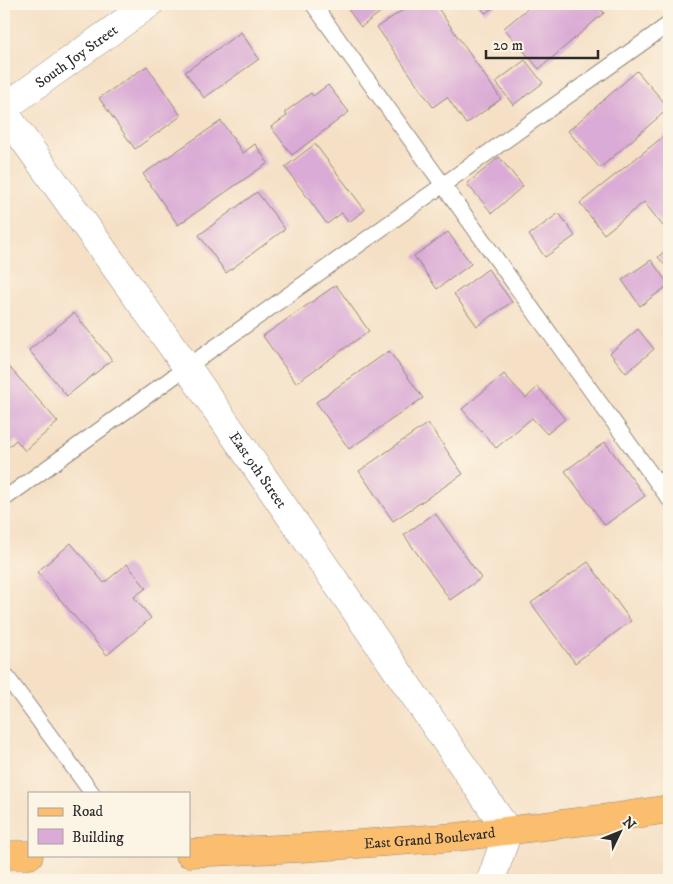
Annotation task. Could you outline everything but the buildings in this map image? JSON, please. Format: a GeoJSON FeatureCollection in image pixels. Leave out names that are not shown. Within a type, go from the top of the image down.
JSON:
{"type":"FeatureCollection","features":[{"type":"Feature","properties":{"kind":"main road","name":"East Grand Boulevard"},"geometry":{"type":"LineString","coordinates":[[190,853],[457,837],[669,809]]}},
{"type":"Feature","properties":{"kind":"main road"},"geometry":{"type":"LineString","coordinates":[[4,855],[28,855]]}},
{"type":"Feature","properties":{"kind":"street","name":"South Joy Street"},"geometry":{"type":"LineString","coordinates":[[4,108],[149,4]]}},
{"type":"Feature","properties":{"kind":"street","name":"East 9th Street"},"geometry":{"type":"LineString","coordinates":[[4,112],[187,367],[508,831]]}},
{"type":"Feature","properties":{"kind":"street"},"geometry":{"type":"LineString","coordinates":[[491,880],[508,831]]}},
{"type":"Feature","properties":{"kind":"lane"},"geometry":{"type":"LineString","coordinates":[[313,4],[669,499]]}},
{"type":"Feature","properties":{"kind":"lane"},"geometry":{"type":"LineString","coordinates":[[4,499],[669,24]]}},
{"type":"Feature","properties":{"kind":"lane"},"geometry":{"type":"LineString","coordinates":[[4,673],[91,792]]}}]}
